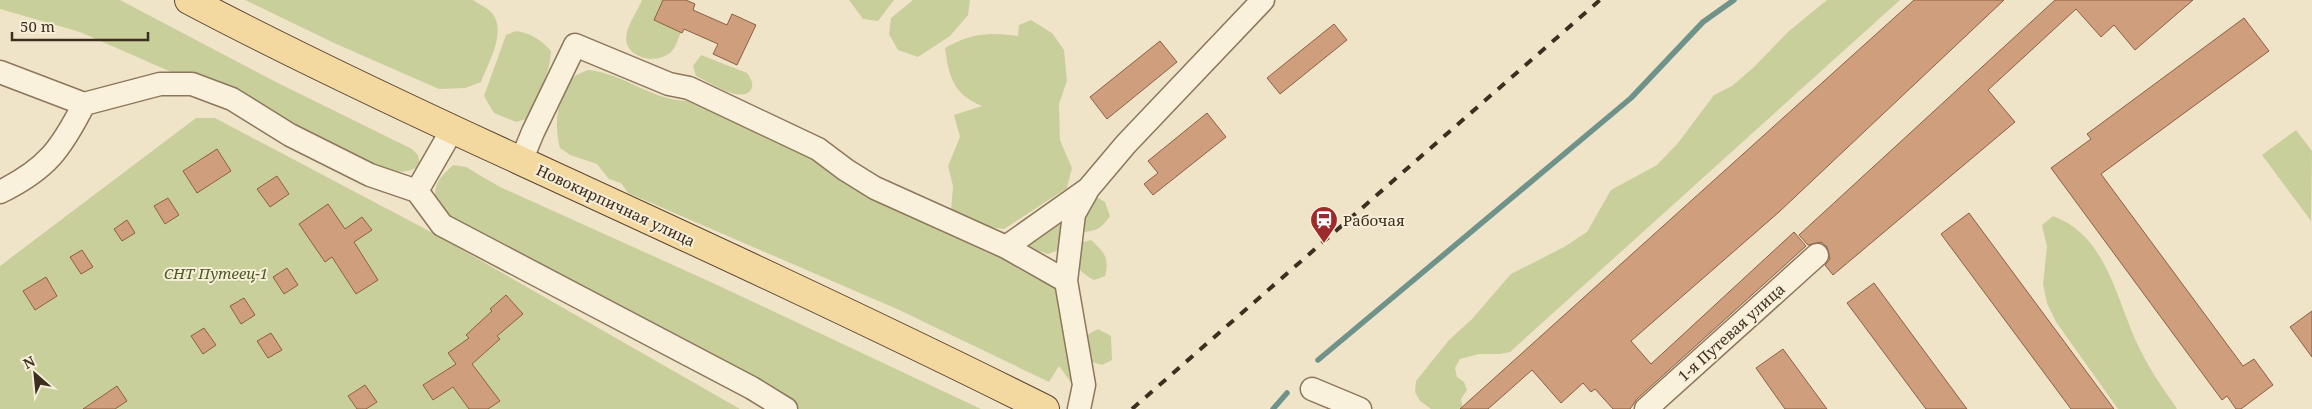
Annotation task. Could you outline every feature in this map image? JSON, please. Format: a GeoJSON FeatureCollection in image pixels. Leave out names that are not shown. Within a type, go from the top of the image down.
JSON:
{"type":"FeatureCollection","features":[{"type":"Feature","properties":{"kind":"main road","name":"Новокирпичная улица"},"geometry":{"type":"LineString","coordinates":[[188,0],[272,44],[452,130],[787,284],[1036,404]]}},
{"type":"Feature","properties":{"kind":"street"},"geometry":{"type":"LineString","coordinates":[[1079,409],[1084,385],[1066,281],[1074,214],[1088,189],[1126,144],[1263,0]]}},
{"type":"Feature","properties":{"kind":"street"},"geometry":{"type":"LineString","coordinates":[[522,161],[533,132],[575,45],[669,84],[689,88],[818,149],[846,170],[875,188],[1006,247],[1066,281]]}},
{"type":"Feature","properties":{"kind":"street"},"geometry":{"type":"LineString","coordinates":[[0,72],[84,104],[160,84],[192,84],[232,99],[290,135],[370,175],[418,191],[426,200],[433,216],[442,225],[735,379],[786,409]]}},
{"type":"Feature","properties":{"kind":"street"},"geometry":{"type":"LineString","coordinates":[[0,192],[17,184],[50,159],[66,139],[84,104]]}},
{"type":"Feature","properties":{"kind":"street"},"geometry":{"type":"LineString","coordinates":[[418,191],[452,130]]}},
{"type":"Feature","properties":{"kind":"street"},"geometry":{"type":"LineString","coordinates":[[1006,247],[1088,189]]}},
{"type":"Feature","properties":{"kind":"street","name":"1-я Путевая улица"},"geometry":{"type":"LineString","coordinates":[[1646,409],[1817,255]]}},
{"type":"Feature","properties":{"kind":"street"},"geometry":{"type":"LineString","coordinates":[[1312,388],[1360,409]]}},
{"type":"Feature","properties":{"kind":"green space"},"geometry":{"type":"Polygon","coordinates":[[[0,0],[120,0],[276,82],[412,149],[418,155],[420,165],[403,172],[373,169],[194,82],[80,32],[0,9],[0,0]]]}},
{"type":"Feature","properties":{"kind":"green space"},"geometry":{"type":"Polygon","coordinates":[[[245,0],[473,0],[490,11],[495,18],[498,27],[497,36],[492,56],[481,82],[465,88],[439,89],[334,43],[245,0]]]}},
{"type":"Feature","properties":{"kind":"green space"},"geometry":{"type":"Polygon","coordinates":[[[642,0],[663,0],[654,20],[681,32],[674,49],[663,57],[656,59],[648,58],[633,53],[626,40],[630,24],[642,0]]]}},
{"type":"Feature","properties":{"kind":"green space"},"geometry":{"type":"Polygon","coordinates":[[[849,0],[894,0],[878,21],[863,19],[849,0]]]}},
{"type":"Feature","properties":{"kind":"green space"},"geometry":{"type":"Polygon","coordinates":[[[913,0],[970,0],[968,15],[950,36],[918,57],[898,50],[889,34],[891,18],[913,0]]]}},
{"type":"Feature","properties":{"kind":"green space"},"geometry":{"type":"Polygon","coordinates":[[[1827,0],[1900,0],[1510,352],[1479,354],[1460,359],[1455,368],[1457,377],[1464,382],[1467,390],[1461,399],[1463,409],[1431,409],[1420,401],[1415,392],[1416,381],[1449,340],[1472,319],[1511,274],[1564,247],[1587,232],[1611,190],[1657,165],[1678,143],[1714,95],[1732,86],[1754,67],[1789,31],[1827,0]]]}},
{"type":"Feature","properties":{"kind":"green space"},"geometry":{"type":"Polygon","coordinates":[[[1031,20],[1052,33],[1064,50],[1067,81],[1059,104],[1060,140],[1072,168],[1067,188],[1004,229],[975,225],[951,211],[953,186],[948,166],[960,137],[954,115],[982,106],[965,96],[954,83],[948,68],[945,48],[963,39],[980,35],[1018,36],[1019,25],[1031,20]]]}},
{"type":"Feature","properties":{"kind":"green space"},"geometry":{"type":"Polygon","coordinates":[[[516,31],[526,33],[535,38],[551,51],[546,78],[539,94],[526,119],[516,122],[494,113],[484,96],[506,35],[516,31]]]}},
{"type":"Feature","properties":{"kind":"green space"},"geometry":{"type":"Polygon","coordinates":[[[701,55],[747,73],[752,84],[750,91],[745,94],[731,93],[696,76],[693,66],[701,55]]]}},
{"type":"Feature","properties":{"kind":"green space"},"geometry":{"type":"Polygon","coordinates":[[[588,70],[613,76],[661,96],[687,101],[816,159],[1018,261],[1060,287],[1066,352],[1070,362],[1072,384],[1059,366],[1049,382],[897,309],[628,193],[621,183],[609,179],[597,164],[570,155],[560,148],[557,120],[563,93],[574,77],[588,70]]]}},
{"type":"Feature","properties":{"kind":"green space","name":"СНТ Путеец-1"},"geometry":{"type":"Polygon","coordinates":[[[196,118],[215,118],[429,231],[740,409],[0,409],[0,266],[196,118]]]}},
{"type":"Feature","properties":{"kind":"green space"},"geometry":{"type":"Polygon","coordinates":[[[2296,130],[2312,151],[2311,221],[2262,155],[2296,130]]]}},
{"type":"Feature","properties":{"kind":"green space"},"geometry":{"type":"Polygon","coordinates":[[[453,165],[466,167],[500,187],[713,283],[981,409],[794,409],[438,211],[435,190],[442,176],[453,165]]]}},
{"type":"Feature","properties":{"kind":"green space"},"geometry":{"type":"Polygon","coordinates":[[[1093,195],[1105,202],[1110,216],[1099,228],[1083,232],[1071,207],[1093,195]]]}},
{"type":"Feature","properties":{"kind":"green space"},"geometry":{"type":"Polygon","coordinates":[[[2053,216],[2072,226],[2088,240],[2100,257],[2110,276],[2144,357],[2177,409],[2118,409],[2056,322],[2047,303],[2043,284],[2047,247],[2042,225],[2053,216]]]}},
{"type":"Feature","properties":{"kind":"green space"},"geometry":{"type":"Polygon","coordinates":[[[1052,221],[1060,225],[1063,235],[1059,250],[1048,254],[1029,248],[1030,238],[1052,221]]]}},
{"type":"Feature","properties":{"kind":"green space"},"geometry":{"type":"Polygon","coordinates":[[[1091,240],[1105,256],[1107,264],[1105,276],[1094,280],[1083,273],[1075,257],[1076,244],[1091,240]]]}},
{"type":"Feature","properties":{"kind":"green space"},"geometry":{"type":"Polygon","coordinates":[[[1098,329],[1111,336],[1112,360],[1102,365],[1092,362],[1085,349],[1085,336],[1098,329]]]}},
{"type":"Feature","properties":{"kind":"building"},"geometry":{"type":"Polygon","coordinates":[[[663,0],[686,0],[695,4],[693,10],[727,25],[732,14],[756,25],[737,65],[713,54],[718,44],[684,29],[682,33],[654,20],[663,0]]]}},
{"type":"Feature","properties":{"kind":"building"},"geometry":{"type":"Polygon","coordinates":[[[1914,0],[2004,0],[1779,212],[1631,341],[1651,364],[1794,232],[1806,246],[1637,399],[1630,409],[1613,409],[1595,389],[1591,392],[1583,383],[1561,403],[1532,370],[1488,409],[1460,409],[1914,0]]]}},
{"type":"Feature","properties":{"kind":"building"},"geometry":{"type":"Polygon","coordinates":[[[2055,0],[2193,0],[2135,50],[2114,25],[2101,37],[2076,9],[1988,90],[2015,122],[1833,275],[1825,265],[1830,259],[1827,247],[1821,242],[1808,245],[1799,235],[2055,0]]]}},
{"type":"Feature","properties":{"kind":"building"},"geometry":{"type":"Polygon","coordinates":[[[2244,18],[2269,51],[2101,174],[2243,366],[2254,359],[2273,385],[2241,409],[2236,409],[2227,396],[2222,400],[2051,168],[2091,139],[2087,134],[2244,18]]]}},
{"type":"Feature","properties":{"kind":"building"},"geometry":{"type":"Polygon","coordinates":[[[1334,24],[1347,40],[1280,94],[1267,78],[1334,24]]]}},
{"type":"Feature","properties":{"kind":"building"},"geometry":{"type":"Polygon","coordinates":[[[1160,41],[1177,62],[1107,119],[1090,97],[1160,41]]]}},
{"type":"Feature","properties":{"kind":"building"},"geometry":{"type":"Polygon","coordinates":[[[1207,113],[1226,137],[1153,195],[1144,184],[1158,173],[1148,161],[1207,113]]]}},
{"type":"Feature","properties":{"kind":"building"},"geometry":{"type":"Polygon","coordinates":[[[217,149],[231,171],[197,193],[183,171],[217,149]]]}},
{"type":"Feature","properties":{"kind":"building"},"geometry":{"type":"Polygon","coordinates":[[[277,176],[289,194],[270,207],[257,189],[277,176]]]}},
{"type":"Feature","properties":{"kind":"building"},"geometry":{"type":"Polygon","coordinates":[[[168,198],[179,215],[165,224],[154,206],[168,198]]]}},
{"type":"Feature","properties":{"kind":"building"},"geometry":{"type":"Polygon","coordinates":[[[328,204],[345,229],[362,217],[372,230],[354,242],[378,280],[356,294],[332,257],[325,262],[299,224],[328,204]]]}},
{"type":"Feature","properties":{"kind":"building"},"geometry":{"type":"Polygon","coordinates":[[[1969,213],[2114,409],[2071,409],[1941,234],[1969,213]]]}},
{"type":"Feature","properties":{"kind":"building"},"geometry":{"type":"Polygon","coordinates":[[[127,220],[135,233],[122,241],[114,229],[127,220]]]}},
{"type":"Feature","properties":{"kind":"building"},"geometry":{"type":"Polygon","coordinates":[[[82,250],[93,267],[81,274],[70,257],[82,250]]]}},
{"type":"Feature","properties":{"kind":"building"},"geometry":{"type":"Polygon","coordinates":[[[287,268],[298,285],[284,294],[273,277],[287,268]]]}},
{"type":"Feature","properties":{"kind":"building"},"geometry":{"type":"Polygon","coordinates":[[[46,277],[57,296],[35,310],[23,291],[46,277]]]}},
{"type":"Feature","properties":{"kind":"building"},"geometry":{"type":"Polygon","coordinates":[[[1874,283],[1967,409],[1926,409],[1847,303],[1874,283]]]}},
{"type":"Feature","properties":{"kind":"building"},"geometry":{"type":"Polygon","coordinates":[[[506,295],[523,314],[497,336],[500,339],[472,364],[500,401],[488,409],[469,409],[453,387],[433,400],[423,385],[456,364],[448,353],[469,338],[466,335],[506,295]]]}},
{"type":"Feature","properties":{"kind":"building"},"geometry":{"type":"Polygon","coordinates":[[[244,298],[255,315],[241,324],[230,306],[244,298]]]}},
{"type":"Feature","properties":{"kind":"building"},"geometry":{"type":"Polygon","coordinates":[[[2312,311],[2312,357],[2290,327],[2312,311]]]}},
{"type":"Feature","properties":{"kind":"building"},"geometry":{"type":"Polygon","coordinates":[[[204,328],[216,345],[203,354],[191,336],[204,328]]]}},
{"type":"Feature","properties":{"kind":"building"},"geometry":{"type":"Polygon","coordinates":[[[271,333],[282,350],[268,358],[257,341],[271,333]]]}},
{"type":"Feature","properties":{"kind":"building"},"geometry":{"type":"Polygon","coordinates":[[[1783,349],[1827,409],[1785,409],[1756,368],[1783,349]]]}},
{"type":"Feature","properties":{"kind":"building"},"geometry":{"type":"Polygon","coordinates":[[[365,385],[377,402],[366,409],[357,409],[348,396],[365,385]]]}},
{"type":"Feature","properties":{"kind":"building"},"geometry":{"type":"Polygon","coordinates":[[[117,386],[127,401],[115,409],[83,409],[117,386]]]}},
{"type":"Feature","properties":{"kind":"waterway"},"geometry":{"type":"LineString","coordinates":[[1318,360],[1631,98],[1703,22],[1734,0]]}},
{"type":"Feature","properties":{"kind":"waterway"},"geometry":{"type":"LineString","coordinates":[[1273,409],[1287,393]]}},
{"type":"Feature","properties":{"kind":"railway"},"geometry":{"type":"LineString","coordinates":[[1132,409],[1600,0]]}},
{"type":"Feature","properties":{"kind":"place","name":"Рабочая"},"geometry":{"type":"Point","coordinates":[1324,244]}}]}
